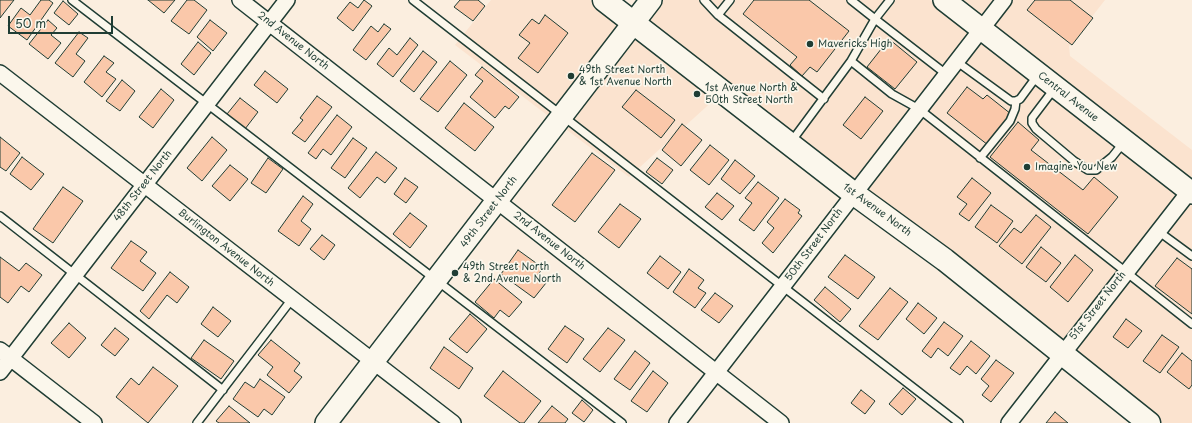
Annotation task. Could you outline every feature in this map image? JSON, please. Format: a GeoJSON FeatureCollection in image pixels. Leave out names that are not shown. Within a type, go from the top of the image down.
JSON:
{"type":"FeatureCollection","features":[{"type":"Feature","properties":{"kind":"main road","name":"1st Avenue North"},"geometry":{"type":"LineString","coordinates":[[604,0],[853,193],[945,260],[1149,423]]}},
{"type":"Feature","properties":{"kind":"main road","name":"49th Street North"},"geometry":{"type":"LineString","coordinates":[[326,423],[651,0]]}},
{"type":"Feature","properties":{"kind":"main road","name":"Central Avenue"},"geometry":{"type":"LineString","coordinates":[[944,0],[1191,191]]}},
{"type":"Feature","properties":{"kind":"street","name":"2nd Avenue North"},"geometry":{"type":"LineString","coordinates":[[240,0],[781,423]]}},
{"type":"Feature","properties":{"kind":"street","name":"48th Street North"},"geometry":{"type":"LineString","coordinates":[[0,372],[5,354],[75,275],[287,0]]}},
{"type":"Feature","properties":{"kind":"street","name":"50th Street North"},"geometry":{"type":"LineString","coordinates":[[677,423],[853,193],[1004,0]]}},
{"type":"Feature","properties":{"kind":"street","name":"Burlington Avenue North"},"geometry":{"type":"LineString","coordinates":[[0,73],[453,423]]}},
{"type":"Feature","properties":{"kind":"street","name":"51st Street North"},"geometry":{"type":"LineString","coordinates":[[1009,423],[1061,353],[1158,230],[1191,191]]}},
{"type":"Feature","properties":{"kind":"street"},"geometry":{"type":"LineString","coordinates":[[5,354],[94,423]]}},
{"type":"Feature","properties":{"kind":"lane"},"geometry":{"type":"LineString","coordinates":[[72,0],[622,423]]}},
{"type":"Feature","properties":{"kind":"lane"},"geometry":{"type":"LineString","coordinates":[[413,0],[959,423]]}},
{"type":"Feature","properties":{"kind":"lane"},"geometry":{"type":"LineString","coordinates":[[704,0],[718,16],[824,99]]}},
{"type":"Feature","properties":{"kind":"lane"},"geometry":{"type":"LineString","coordinates":[[718,16],[730,0]]}},
{"type":"Feature","properties":{"kind":"lane"},"geometry":{"type":"LineString","coordinates":[[851,0],[946,74]]}},
{"type":"Feature","properties":{"kind":"lane"},"geometry":{"type":"LineString","coordinates":[[790,144],[851,61],[875,19],[890,0]]}},
{"type":"Feature","properties":{"kind":"lane"},"geometry":{"type":"LineString","coordinates":[[851,61],[892,94],[919,109],[1125,273],[1192,324]]}},
{"type":"Feature","properties":{"kind":"lane"},"geometry":{"type":"LineString","coordinates":[[956,61],[1011,101],[1020,99],[1039,74]]}},
{"type":"Feature","properties":{"kind":"lane"},"geometry":{"type":"LineString","coordinates":[[1056,87],[1032,118],[1032,123],[1036,130],[1074,161],[1088,170],[1096,170],[1112,158],[1125,141]]}},
{"type":"Feature","properties":{"kind":"lane"},"geometry":{"type":"LineString","coordinates":[[980,158],[1010,121],[1015,109],[1016,101]]}},
{"type":"Feature","properties":{"kind":"lane"},"geometry":{"type":"LineString","coordinates":[[0,216],[223,390]]}},
{"type":"Feature","properties":{"kind":"lane"},"geometry":{"type":"LineString","coordinates":[[1158,230],[1192,256]]}},
{"type":"Feature","properties":{"kind":"lane"},"geometry":{"type":"LineString","coordinates":[[197,423],[292,299]]}},
{"type":"Feature","properties":{"kind":"shaded area"},"geometry":{"type":"Polygon","coordinates":[[[491,0],[590,0],[622,25],[551,118],[455,45],[491,0]]]}},
{"type":"Feature","properties":{"kind":"shaded area"},"geometry":{"type":"Polygon","coordinates":[[[660,0],[930,0],[971,31],[852,182],[644,21],[660,0]]]}},
{"type":"Feature","properties":{"kind":"shaded area"},"geometry":{"type":"Polygon","coordinates":[[[957,0],[995,0],[981,18],[957,0]]]}},
{"type":"Feature","properties":{"kind":"shaded area"},"geometry":{"type":"Polygon","coordinates":[[[1013,0],[1105,0],[1069,46],[1070,56],[1192,150],[1192,176],[1189,180],[992,27],[1013,0]]]}},
{"type":"Feature","properties":{"kind":"shaded area"},"geometry":{"type":"Polygon","coordinates":[[[634,34],[716,98],[629,177],[563,127],[634,34]]]}},
{"type":"Feature","properties":{"kind":"shaded area"},"geometry":{"type":"Polygon","coordinates":[[[982,40],[1179,193],[1061,342],[864,191],[982,40]]]}},
{"type":"Feature","properties":{"kind":"shaded area"},"geometry":{"type":"Polygon","coordinates":[[[1190,202],[1192,203],[1192,423],[1162,423],[1072,352],[1190,202]]]}},
{"type":"Feature","properties":{"kind":"building"},"geometry":{"type":"Polygon","coordinates":[[[0,0],[14,0],[0,18],[0,0]]]}},
{"type":"Feature","properties":{"kind":"building"},"geometry":{"type":"Polygon","coordinates":[[[41,0],[49,0],[53,3],[27,40],[8,26],[21,8],[30,15],[41,0]]]}},
{"type":"Feature","properties":{"kind":"building"},"geometry":{"type":"Polygon","coordinates":[[[148,0],[175,0],[164,13],[148,0]]]}},
{"type":"Feature","properties":{"kind":"building"},"geometry":{"type":"Polygon","coordinates":[[[187,0],[194,0],[207,10],[189,34],[171,21],[187,0]]]}},
{"type":"Feature","properties":{"kind":"building"},"geometry":{"type":"Polygon","coordinates":[[[364,0],[372,6],[353,31],[337,18],[350,2],[358,8],[364,0]]]}},
{"type":"Feature","properties":{"kind":"building"},"geometry":{"type":"Polygon","coordinates":[[[460,0],[478,0],[485,6],[473,21],[454,7],[460,0]]]}},
{"type":"Feature","properties":{"kind":"building","name":"Mavericks High"},"geometry":{"type":"Polygon","coordinates":[[[754,0],[809,0],[849,31],[817,72],[810,67],[802,76],[790,65],[797,57],[743,14],[754,0]]]}},
{"type":"Feature","properties":{"kind":"building"},"geometry":{"type":"Polygon","coordinates":[[[1035,0],[1070,0],[1093,18],[1072,45],[1027,10],[1035,0]]]}},
{"type":"Feature","properties":{"kind":"building"},"geometry":{"type":"Polygon","coordinates":[[[63,1],[78,14],[69,25],[54,13],[63,1]]]}},
{"type":"Feature","properties":{"kind":"building"},"geometry":{"type":"Polygon","coordinates":[[[545,15],[568,33],[538,73],[518,58],[530,43],[519,35],[532,19],[539,24],[545,15]]]}},
{"type":"Feature","properties":{"kind":"building"},"geometry":{"type":"Polygon","coordinates":[[[48,20],[57,28],[51,35],[61,43],[48,59],[29,44],[48,20]]]}},
{"type":"Feature","properties":{"kind":"building"},"geometry":{"type":"Polygon","coordinates":[[[210,20],[227,33],[213,51],[197,37],[210,20]]]}},
{"type":"Feature","properties":{"kind":"building"},"geometry":{"type":"Polygon","coordinates":[[[384,24],[391,29],[366,60],[353,50],[371,26],[378,32],[384,24]]]}},
{"type":"Feature","properties":{"kind":"building"},"geometry":{"type":"Polygon","coordinates":[[[79,32],[88,38],[76,54],[85,61],[73,77],[55,63],[79,32]]]}},
{"type":"Feature","properties":{"kind":"building"},"geometry":{"type":"Polygon","coordinates":[[[410,38],[418,45],[393,77],[377,64],[389,48],[397,55],[410,38]]]}},
{"type":"Feature","properties":{"kind":"building"},"geometry":{"type":"Polygon","coordinates":[[[889,39],[917,62],[895,89],[867,67],[889,39]]]}},
{"type":"Feature","properties":{"kind":"building"},"geometry":{"type":"Polygon","coordinates":[[[198,42],[211,53],[194,75],[181,64],[198,42]]]}},
{"type":"Feature","properties":{"kind":"building"},"geometry":{"type":"Polygon","coordinates":[[[423,51],[437,62],[414,92],[400,81],[423,51]]]}},
{"type":"Feature","properties":{"kind":"building"},"geometry":{"type":"Polygon","coordinates":[[[104,56],[114,63],[106,72],[116,79],[102,97],[84,82],[104,56]]]}},
{"type":"Feature","properties":{"kind":"building"},"geometry":{"type":"Polygon","coordinates":[[[450,61],[467,75],[438,112],[420,99],[450,61]]]}},
{"type":"Feature","properties":{"kind":"building"},"geometry":{"type":"Polygon","coordinates":[[[482,67],[519,97],[509,109],[505,106],[495,118],[470,97],[483,81],[475,75],[482,67]]]}},
{"type":"Feature","properties":{"kind":"building"},"geometry":{"type":"Polygon","coordinates":[[[265,71],[288,89],[277,103],[254,85],[265,71]]]}},
{"type":"Feature","properties":{"kind":"building"},"geometry":{"type":"Polygon","coordinates":[[[122,80],[135,91],[120,111],[106,101],[122,80]]]}},
{"type":"Feature","properties":{"kind":"building"},"geometry":{"type":"Polygon","coordinates":[[[967,87],[983,99],[987,95],[1011,114],[988,145],[947,113],[967,87]]]}},
{"type":"Feature","properties":{"kind":"building"},"geometry":{"type":"Polygon","coordinates":[[[161,89],[174,100],[153,128],[139,117],[161,89]]]}},
{"type":"Feature","properties":{"kind":"building"},"geometry":{"type":"Polygon","coordinates":[[[636,90],[675,120],[661,138],[622,107],[636,90]]]}},
{"type":"Feature","properties":{"kind":"building"},"geometry":{"type":"Polygon","coordinates":[[[317,96],[332,107],[305,142],[292,133],[303,120],[300,118],[317,96]]]}},
{"type":"Feature","properties":{"kind":"building"},"geometry":{"type":"Polygon","coordinates":[[[865,97],[883,111],[861,139],[843,125],[865,97]]]}},
{"type":"Feature","properties":{"kind":"building"},"geometry":{"type":"Polygon","coordinates":[[[240,98],[258,112],[245,129],[227,114],[240,98]]]}},
{"type":"Feature","properties":{"kind":"building"},"geometry":{"type":"Polygon","coordinates":[[[464,103],[494,127],[475,151],[445,128],[464,103]]]}},
{"type":"Feature","properties":{"kind":"building"},"geometry":{"type":"Polygon","coordinates":[[[337,115],[352,127],[331,155],[323,149],[316,159],[308,153],[337,115]]]}},
{"type":"Feature","properties":{"kind":"building"},"geometry":{"type":"Polygon","coordinates":[[[1018,122],[1039,140],[1031,150],[1083,190],[1094,177],[1118,197],[1088,234],[990,157],[1018,122]]]}},
{"type":"Feature","properties":{"kind":"building"},"geometry":{"type":"Polygon","coordinates":[[[682,124],[702,140],[681,166],[662,150],[682,124]]]}},
{"type":"Feature","properties":{"kind":"building"},"geometry":{"type":"Polygon","coordinates":[[[0,137],[20,153],[6,171],[0,167],[0,137]]]}},
{"type":"Feature","properties":{"kind":"building"},"geometry":{"type":"Polygon","coordinates":[[[212,137],[227,150],[202,181],[187,168],[212,137]]]}},
{"type":"Feature","properties":{"kind":"building"},"geometry":{"type":"Polygon","coordinates":[[[353,138],[367,148],[345,178],[331,168],[353,138]]]}},
{"type":"Feature","properties":{"kind":"building"},"geometry":{"type":"Polygon","coordinates":[[[710,145],[729,160],[709,185],[690,170],[710,145]]]}},
{"type":"Feature","properties":{"kind":"building"},"geometry":{"type":"Polygon","coordinates":[[[376,152],[397,168],[385,183],[377,177],[360,198],[348,188],[376,152]]]}},
{"type":"Feature","properties":{"kind":"building"},"geometry":{"type":"Polygon","coordinates":[[[592,153],[615,170],[575,222],[552,205],[592,153]]]}},
{"type":"Feature","properties":{"kind":"building"},"geometry":{"type":"Polygon","coordinates":[[[22,157],[44,174],[31,190],[10,174],[22,157]]]}},
{"type":"Feature","properties":{"kind":"building"},"geometry":{"type":"Polygon","coordinates":[[[268,158],[283,169],[266,193],[251,183],[268,158]]]}},
{"type":"Feature","properties":{"kind":"building"},"geometry":{"type":"Polygon","coordinates":[[[657,158],[673,170],[662,184],[646,172],[657,158]]]}},
{"type":"Feature","properties":{"kind":"building"},"geometry":{"type":"Polygon","coordinates":[[[735,160],[755,176],[740,194],[721,179],[735,160]]]}},
{"type":"Feature","properties":{"kind":"building"},"geometry":{"type":"Polygon","coordinates":[[[230,165],[248,179],[230,201],[212,186],[230,165]]]}},
{"type":"Feature","properties":{"kind":"building"},"geometry":{"type":"Polygon","coordinates":[[[405,178],[418,187],[406,203],[394,194],[405,178]]]}},
{"type":"Feature","properties":{"kind":"building"},"geometry":{"type":"Polygon","coordinates":[[[972,178],[991,193],[969,221],[959,214],[967,204],[957,197],[972,178]]]}},
{"type":"Feature","properties":{"kind":"building"},"geometry":{"type":"Polygon","coordinates":[[[758,182],[779,198],[754,231],[739,220],[752,203],[745,198],[758,182]]]}},
{"type":"Feature","properties":{"kind":"building"},"geometry":{"type":"Polygon","coordinates":[[[63,187],[83,201],[53,243],[33,229],[63,187]]]}},
{"type":"Feature","properties":{"kind":"building"},"geometry":{"type":"Polygon","coordinates":[[[717,193],[734,206],[722,220],[705,207],[717,193]]]}},
{"type":"Feature","properties":{"kind":"building"},"geometry":{"type":"Polygon","coordinates":[[[303,196],[313,204],[301,221],[311,229],[299,246],[278,231],[303,196]]]}},
{"type":"Feature","properties":{"kind":"building"},"geometry":{"type":"Polygon","coordinates":[[[785,199],[800,210],[798,213],[802,216],[773,253],[762,243],[774,228],[767,222],[785,199]]]}},
{"type":"Feature","properties":{"kind":"building"},"geometry":{"type":"Polygon","coordinates":[[[620,204],[641,219],[619,248],[598,232],[620,204]]]}},
{"type":"Feature","properties":{"kind":"building"},"geometry":{"type":"Polygon","coordinates":[[[991,205],[1013,221],[997,243],[975,227],[991,205]]]}},
{"type":"Feature","properties":{"kind":"building"},"geometry":{"type":"Polygon","coordinates":[[[410,213],[427,226],[410,248],[393,234],[410,213]]]}},
{"type":"Feature","properties":{"kind":"building"},"geometry":{"type":"Polygon","coordinates":[[[1036,215],[1051,227],[1022,264],[999,246],[1014,228],[1021,233],[1036,215]]]}},
{"type":"Feature","properties":{"kind":"building"},"geometry":{"type":"Polygon","coordinates":[[[322,235],[335,245],[324,260],[310,249],[322,235]]]}},
{"type":"Feature","properties":{"kind":"building"},"geometry":{"type":"Polygon","coordinates":[[[131,241],[147,252],[140,261],[156,273],[143,291],[111,268],[131,241]]]}},
{"type":"Feature","properties":{"kind":"building"},"geometry":{"type":"Polygon","coordinates":[[[1041,247],[1061,263],[1046,282],[1026,267],[1041,247]]]}},
{"type":"Feature","properties":{"kind":"building"},"geometry":{"type":"Polygon","coordinates":[[[518,250],[543,268],[537,276],[546,283],[534,298],[501,274],[518,250]]]}},
{"type":"Feature","properties":{"kind":"building"},"geometry":{"type":"Polygon","coordinates":[[[845,255],[875,277],[858,299],[828,277],[845,255]]]}},
{"type":"Feature","properties":{"kind":"building"},"geometry":{"type":"Polygon","coordinates":[[[1075,255],[1093,270],[1068,302],[1050,287],[1075,255]]]}},
{"type":"Feature","properties":{"kind":"building"},"geometry":{"type":"Polygon","coordinates":[[[660,256],[681,272],[668,289],[647,273],[660,256]]]}},
{"type":"Feature","properties":{"kind":"building"},"geometry":{"type":"Polygon","coordinates":[[[0,257],[19,271],[26,263],[42,275],[29,292],[21,286],[8,303],[0,297],[0,257]]]}},
{"type":"Feature","properties":{"kind":"building"},"geometry":{"type":"Polygon","coordinates":[[[1177,258],[1192,269],[1192,314],[1155,286],[1177,258]]]}},
{"type":"Feature","properties":{"kind":"building"},"geometry":{"type":"Polygon","coordinates":[[[689,269],[704,280],[698,288],[706,293],[695,308],[673,292],[689,269]]]}},
{"type":"Feature","properties":{"kind":"building"},"geometry":{"type":"Polygon","coordinates":[[[170,272],[189,287],[177,303],[167,295],[149,319],[140,311],[170,272]]]}},
{"type":"Feature","properties":{"kind":"building"},"geometry":{"type":"Polygon","coordinates":[[[494,279],[522,302],[509,317],[500,310],[494,318],[475,302],[494,279]]]}},
{"type":"Feature","properties":{"kind":"building"},"geometry":{"type":"Polygon","coordinates":[[[825,287],[851,309],[840,322],[814,300],[825,287]]]}},
{"type":"Feature","properties":{"kind":"building"},"geometry":{"type":"Polygon","coordinates":[[[890,288],[908,302],[878,340],[859,326],[890,288]]]}},
{"type":"Feature","properties":{"kind":"building"},"geometry":{"type":"Polygon","coordinates":[[[715,293],[733,306],[719,323],[701,310],[715,293]]]}},
{"type":"Feature","properties":{"kind":"building"},"geometry":{"type":"Polygon","coordinates":[[[918,303],[937,318],[924,334],[906,319],[918,303]]]}},
{"type":"Feature","properties":{"kind":"building"},"geometry":{"type":"Polygon","coordinates":[[[213,307],[231,321],[218,337],[201,324],[213,307]]]}},
{"type":"Feature","properties":{"kind":"building"},"geometry":{"type":"Polygon","coordinates":[[[470,314],[487,329],[467,353],[449,339],[470,314]]]}},
{"type":"Feature","properties":{"kind":"building"},"geometry":{"type":"Polygon","coordinates":[[[1126,319],[1142,331],[1128,348],[1113,337],[1126,319]]]}},
{"type":"Feature","properties":{"kind":"building"},"geometry":{"type":"Polygon","coordinates":[[[944,322],[963,336],[948,356],[938,348],[931,358],[922,351],[944,322]]]}},
{"type":"Feature","properties":{"kind":"building"},"geometry":{"type":"Polygon","coordinates":[[[69,323],[86,338],[69,358],[51,343],[69,323]]]}},
{"type":"Feature","properties":{"kind":"building"},"geometry":{"type":"Polygon","coordinates":[[[565,326],[584,339],[567,363],[548,349],[565,326]]]}},
{"type":"Feature","properties":{"kind":"building"},"geometry":{"type":"Polygon","coordinates":[[[115,328],[129,339],[115,356],[101,345],[115,328]]]}},
{"type":"Feature","properties":{"kind":"building"},"geometry":{"type":"Polygon","coordinates":[[[608,328],[625,340],[600,372],[583,359],[608,328]]]}},
{"type":"Feature","properties":{"kind":"building"},"geometry":{"type":"Polygon","coordinates":[[[1162,335],[1179,347],[1160,373],[1143,361],[1162,335]]]}},
{"type":"Feature","properties":{"kind":"building"},"geometry":{"type":"Polygon","coordinates":[[[204,340],[234,361],[221,379],[191,358],[204,340]]]}},
{"type":"Feature","properties":{"kind":"building"},"geometry":{"type":"Polygon","coordinates":[[[271,340],[300,363],[294,371],[302,377],[289,393],[267,375],[273,367],[258,355],[271,340]]]}},
{"type":"Feature","properties":{"kind":"building"},"geometry":{"type":"Polygon","coordinates":[[[971,341],[990,356],[976,374],[967,366],[960,375],[950,368],[971,341]]]}},
{"type":"Feature","properties":{"kind":"building"},"geometry":{"type":"Polygon","coordinates":[[[444,347],[473,368],[459,389],[430,368],[444,347]]]}},
{"type":"Feature","properties":{"kind":"building"},"geometry":{"type":"Polygon","coordinates":[[[635,351],[650,363],[630,390],[614,379],[635,351]]]}},
{"type":"Feature","properties":{"kind":"building"},"geometry":{"type":"Polygon","coordinates":[[[1182,353],[1192,361],[1192,385],[1189,389],[1167,372],[1182,353]]]}},
{"type":"Feature","properties":{"kind":"building"},"geometry":{"type":"Polygon","coordinates":[[[996,360],[1014,373],[991,402],[982,395],[989,386],[981,379],[996,360]]]}},
{"type":"Feature","properties":{"kind":"building"},"geometry":{"type":"Polygon","coordinates":[[[153,367],[178,386],[148,423],[116,397],[131,378],[139,385],[153,367]]]}},
{"type":"Feature","properties":{"kind":"building"},"geometry":{"type":"Polygon","coordinates":[[[503,371],[541,401],[524,423],[520,423],[484,396],[503,371]]]}},
{"type":"Feature","properties":{"kind":"building"},"geometry":{"type":"Polygon","coordinates":[[[653,371],[668,383],[647,412],[631,401],[653,371]]]}},
{"type":"Feature","properties":{"kind":"building"},"geometry":{"type":"Polygon","coordinates":[[[260,379],[285,397],[272,415],[264,409],[258,417],[233,399],[245,382],[254,388],[260,379]]]}},
{"type":"Feature","properties":{"kind":"building"},"geometry":{"type":"Polygon","coordinates":[[[903,388],[916,399],[902,415],[889,404],[903,388]]]}},
{"type":"Feature","properties":{"kind":"building"},"geometry":{"type":"Polygon","coordinates":[[[861,390],[875,401],[865,414],[851,403],[861,390]]]}},
{"type":"Feature","properties":{"kind":"building"},"geometry":{"type":"Polygon","coordinates":[[[582,400],[593,410],[584,422],[572,413],[582,400]]]}},
{"type":"Feature","properties":{"kind":"building"},"geometry":{"type":"Polygon","coordinates":[[[229,406],[250,423],[219,423],[216,421],[229,406]]]}},
{"type":"Feature","properties":{"kind":"building"},"geometry":{"type":"Polygon","coordinates":[[[552,406],[568,419],[565,423],[538,423],[552,406]]]}},
{"type":"Feature","properties":{"kind":"building"},"geometry":{"type":"Polygon","coordinates":[[[1055,412],[1068,423],[1046,423],[1055,412]]]}},
{"type":"Feature","properties":{"kind":"place","name":"Mavericks High"},"geometry":{"type":"Point","coordinates":[810,44]}},
{"type":"Feature","properties":{"kind":"place","name":"49th Street North & 1st Avenue North"},"geometry":{"type":"Point","coordinates":[571,76]}},
{"type":"Feature","properties":{"kind":"place","name":"1st Avenue North & 50th Street North"},"geometry":{"type":"Point","coordinates":[697,94]}},
{"type":"Feature","properties":{"kind":"place","name":"Imagine You New"},"geometry":{"type":"Point","coordinates":[1027,167]}},
{"type":"Feature","properties":{"kind":"place","name":"49th Street North & 2nd Avenue North"},"geometry":{"type":"Point","coordinates":[455,273]}}]}
